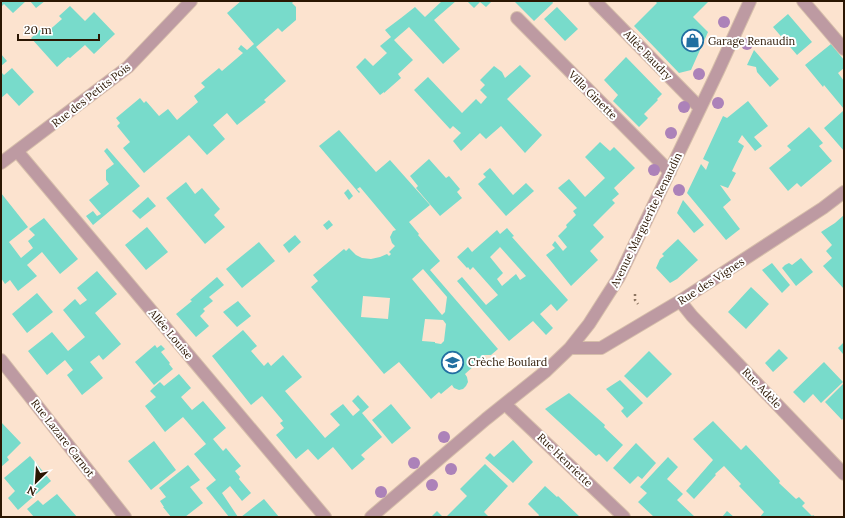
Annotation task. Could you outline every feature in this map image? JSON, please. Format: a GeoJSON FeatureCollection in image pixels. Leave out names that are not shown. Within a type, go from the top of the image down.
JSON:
{"type":"FeatureCollection","features":[{"type":"Feature","properties":{"kind":"street","name":"Rue des Petits Pois"},"geometry":{"type":"LineString","coordinates":[[1,163],[128,68],[191,1]]}},
{"type":"Feature","properties":{"kind":"street","name":"Allée Baudry"},"geometry":{"type":"LineString","coordinates":[[595,1],[700,108]]}},
{"type":"Feature","properties":{"kind":"street","name":"Avenue Marguerite Renaudin"},"geometry":{"type":"LineString","coordinates":[[371,517],[546,371],[570,348],[589,324],[619,277],[750,1]]}},
{"type":"Feature","properties":{"kind":"street"},"geometry":{"type":"LineString","coordinates":[[803,1],[844,48]]}},
{"type":"Feature","properties":{"kind":"street","name":"Villa Ginette"},"geometry":{"type":"LineString","coordinates":[[517,18],[670,172]]}},
{"type":"Feature","properties":{"kind":"street","name":"Allée Louise"},"geometry":{"type":"LineString","coordinates":[[17,151],[325,517]]}},
{"type":"Feature","properties":{"kind":"street","name":"Rue des Vignes"},"geometry":{"type":"LineString","coordinates":[[570,348],[601,348],[680,302],[823,208],[844,192]]}},
{"type":"Feature","properties":{"kind":"street","name":"Rue Adèle"},"geometry":{"type":"LineString","coordinates":[[680,302],[844,474]]}},
{"type":"Feature","properties":{"kind":"street","name":"Rue Lazare Carnot"},"geometry":{"type":"LineString","coordinates":[[1,360],[125,517]]}},
{"type":"Feature","properties":{"kind":"street","name":"Rue Henriette"},"geometry":{"type":"LineString","coordinates":[[505,404],[624,517]]}},
{"type":"Feature","properties":{"kind":"path"},"geometry":{"type":"LineString","coordinates":[[508,360],[512,357],[520,367]]}},
{"type":"Feature","properties":{"kind":"building"},"geometry":{"type":"Polygon","coordinates":[[[1,1],[26,1],[13,13],[4,4],[1,7],[1,1]]]}},
{"type":"Feature","properties":{"kind":"building"},"geometry":{"type":"Polygon","coordinates":[[[30,1],[45,1],[36,8],[30,1]]]}},
{"type":"Feature","properties":{"kind":"building"},"geometry":{"type":"Polygon","coordinates":[[[241,1],[294,1],[292,3],[296,7],[296,20],[282,32],[278,28],[256,47],[286,81],[264,100],[266,102],[237,125],[227,113],[213,125],[225,139],[207,155],[189,135],[144,173],[123,148],[130,142],[117,126],[120,123],[116,118],[140,98],[144,103],[146,101],[159,116],[168,109],[177,120],[198,102],[194,96],[205,87],[201,83],[219,68],[222,71],[243,53],[238,49],[241,45],[247,50],[254,44],[227,13],[241,1]]]}},
{"type":"Feature","properties":{"kind":"building"},"geometry":{"type":"Polygon","coordinates":[[[442,1],[456,1],[434,20],[460,49],[443,64],[409,27],[394,40],[413,60],[398,74],[401,78],[380,95],[356,67],[365,58],[373,66],[387,53],[380,46],[391,37],[385,30],[415,7],[425,17],[442,1]]]}},
{"type":"Feature","properties":{"kind":"building"},"geometry":{"type":"Polygon","coordinates":[[[467,1],[492,1],[486,7],[480,2],[474,8],[467,1]]]}},
{"type":"Feature","properties":{"kind":"building"},"geometry":{"type":"Polygon","coordinates":[[[514,1],[552,1],[553,3],[534,21],[514,1]]]}},
{"type":"Feature","properties":{"kind":"building"},"geometry":{"type":"Polygon","coordinates":[[[655,1],[709,1],[693,17],[708,32],[691,70],[679,73],[634,26],[657,3],[655,1]]]}},
{"type":"Feature","properties":{"kind":"building"},"geometry":{"type":"Polygon","coordinates":[[[70,6],[85,21],[94,12],[115,34],[94,54],[85,45],[57,67],[31,38],[42,28],[46,33],[62,19],[59,16],[70,6]]]}},
{"type":"Feature","properties":{"kind":"building"},"geometry":{"type":"Polygon","coordinates":[[[557,7],[578,29],[565,41],[544,19],[557,7]]]}},
{"type":"Feature","properties":{"kind":"building"},"geometry":{"type":"Polygon","coordinates":[[[788,14],[812,42],[797,55],[773,27],[788,14]]]}},
{"type":"Feature","properties":{"kind":"building"},"geometry":{"type":"Polygon","coordinates":[[[831,44],[844,60],[844,68],[838,73],[844,81],[844,109],[805,65],[831,44]]]}},
{"type":"Feature","properties":{"kind":"building"},"geometry":{"type":"Polygon","coordinates":[[[754,50],[779,79],[770,87],[757,72],[756,67],[747,65],[754,50]]]}},
{"type":"Feature","properties":{"kind":"building"},"geometry":{"type":"Polygon","coordinates":[[[1,54],[7,61],[1,66],[1,54]]]}},
{"type":"Feature","properties":{"kind":"building"},"geometry":{"type":"Polygon","coordinates":[[[626,57],[662,94],[644,114],[648,118],[639,127],[613,101],[618,95],[604,80],[626,57]]]}},
{"type":"Feature","properties":{"kind":"building"},"geometry":{"type":"Polygon","coordinates":[[[520,65],[531,76],[507,99],[542,135],[525,153],[501,126],[486,139],[480,133],[461,151],[453,141],[461,133],[453,126],[450,129],[414,90],[428,77],[462,113],[476,99],[481,104],[487,97],[480,90],[485,85],[480,80],[494,66],[502,72],[505,78],[520,65]]]}},
{"type":"Feature","properties":{"kind":"building"},"geometry":{"type":"Polygon","coordinates":[[[12,68],[34,92],[19,106],[7,93],[1,98],[1,72],[4,75],[12,68]]]}},
{"type":"Feature","properties":{"kind":"building"},"geometry":{"type":"Polygon","coordinates":[[[748,101],[768,126],[754,137],[762,146],[755,151],[742,135],[738,142],[744,146],[732,171],[736,173],[728,188],[720,185],[731,200],[723,207],[740,229],[726,240],[687,193],[701,164],[706,170],[709,162],[703,159],[723,116],[727,118],[748,101]]]}},
{"type":"Feature","properties":{"kind":"building"},"geometry":{"type":"Polygon","coordinates":[[[843,111],[844,113],[844,151],[824,128],[843,111]]]}},
{"type":"Feature","properties":{"kind":"building"},"geometry":{"type":"Polygon","coordinates":[[[809,127],[823,143],[819,146],[832,161],[801,187],[797,183],[788,191],[769,168],[791,150],[787,146],[809,127]]]}},
{"type":"Feature","properties":{"kind":"building"},"geometry":{"type":"Polygon","coordinates":[[[339,130],[376,172],[390,160],[430,205],[409,222],[440,261],[430,270],[498,349],[491,355],[483,355],[465,374],[468,382],[463,389],[459,390],[454,388],[452,385],[453,384],[441,394],[439,392],[431,399],[399,362],[384,374],[311,287],[318,281],[313,275],[344,249],[346,251],[349,248],[356,255],[362,258],[371,259],[387,254],[389,256],[391,254],[389,252],[395,246],[390,237],[393,231],[396,230],[360,187],[357,189],[360,192],[359,193],[319,146],[339,130]],[[423,269],[412,279],[442,315],[445,312],[447,297],[423,269]],[[363,296],[361,317],[388,319],[390,298],[363,296]],[[425,319],[422,341],[441,344],[444,341],[446,324],[443,320],[425,319]]]}},
{"type":"Feature","properties":{"kind":"building"},"geometry":{"type":"Polygon","coordinates":[[[600,142],[610,151],[614,147],[635,168],[614,188],[619,194],[612,200],[615,203],[593,225],[604,237],[590,251],[598,260],[571,286],[546,255],[555,248],[552,245],[555,241],[563,251],[567,247],[558,236],[576,215],[573,211],[577,208],[558,188],[569,179],[585,197],[605,178],[585,157],[600,142]]]}},
{"type":"Feature","properties":{"kind":"building"},"geometry":{"type":"Polygon","coordinates":[[[107,148],[140,186],[93,225],[86,216],[93,211],[97,216],[101,214],[89,200],[109,184],[106,180],[106,170],[114,164],[104,151],[107,148]]]}},
{"type":"Feature","properties":{"kind":"building"},"geometry":{"type":"Polygon","coordinates":[[[429,159],[446,178],[449,176],[460,189],[457,192],[462,198],[440,216],[416,188],[418,186],[410,176],[429,159]]]}},
{"type":"Feature","properties":{"kind":"building"},"geometry":{"type":"Polygon","coordinates":[[[490,168],[513,195],[526,183],[534,191],[506,216],[478,184],[486,177],[483,174],[490,168]]]}},
{"type":"Feature","properties":{"kind":"building"},"geometry":{"type":"Polygon","coordinates":[[[186,182],[195,194],[202,188],[220,209],[214,215],[225,227],[205,244],[166,198],[186,182]]]}},
{"type":"Feature","properties":{"kind":"building"},"geometry":{"type":"Polygon","coordinates":[[[348,189],[353,196],[349,200],[344,193],[348,189]]]}},
{"type":"Feature","properties":{"kind":"building"},"geometry":{"type":"Polygon","coordinates":[[[1,193],[28,227],[9,242],[21,258],[33,248],[28,241],[35,235],[29,229],[44,218],[78,259],[60,274],[42,252],[27,265],[37,276],[18,291],[10,280],[5,284],[1,278],[1,193]]]}},
{"type":"Feature","properties":{"kind":"building"},"geometry":{"type":"Polygon","coordinates":[[[148,197],[156,206],[140,219],[132,211],[148,197]]]}},
{"type":"Feature","properties":{"kind":"building"},"geometry":{"type":"Polygon","coordinates":[[[683,200],[704,225],[694,233],[677,213],[683,200]]]}},
{"type":"Feature","properties":{"kind":"building"},"geometry":{"type":"Polygon","coordinates":[[[844,215],[844,289],[823,266],[832,258],[826,251],[832,245],[821,232],[844,215]]]}},
{"type":"Feature","properties":{"kind":"building"},"geometry":{"type":"Polygon","coordinates":[[[329,220],[333,225],[327,230],[323,225],[329,220]]]}},
{"type":"Feature","properties":{"kind":"building"},"geometry":{"type":"Polygon","coordinates":[[[147,227],[168,252],[146,270],[125,245],[147,227]]]}},
{"type":"Feature","properties":{"kind":"building"},"geometry":{"type":"Polygon","coordinates":[[[507,228],[514,236],[512,237],[568,300],[557,311],[551,304],[540,314],[553,328],[546,335],[533,321],[509,341],[457,281],[462,277],[486,305],[498,295],[473,267],[470,270],[457,257],[468,247],[472,252],[497,230],[500,234],[507,228]],[[500,247],[490,257],[503,273],[497,279],[502,286],[516,274],[520,280],[526,276],[500,247]]]}},
{"type":"Feature","properties":{"kind":"building"},"geometry":{"type":"Polygon","coordinates":[[[295,235],[301,242],[289,253],[283,245],[295,235]]]}},
{"type":"Feature","properties":{"kind":"building"},"geometry":{"type":"Polygon","coordinates":[[[678,239],[698,260],[677,279],[670,283],[656,268],[660,259],[664,256],[662,254],[678,239]]]}},
{"type":"Feature","properties":{"kind":"building"},"geometry":{"type":"Polygon","coordinates":[[[259,242],[275,261],[242,288],[226,269],[259,242]]]}},
{"type":"Feature","properties":{"kind":"building"},"geometry":{"type":"Polygon","coordinates":[[[801,258],[813,272],[796,286],[782,268],[789,263],[792,265],[801,258]]]}},
{"type":"Feature","properties":{"kind":"building"},"geometry":{"type":"Polygon","coordinates":[[[772,263],[790,285],[782,293],[762,270],[772,263]]]}},
{"type":"Feature","properties":{"kind":"building"},"geometry":{"type":"Polygon","coordinates":[[[97,271],[117,294],[95,313],[121,344],[103,360],[99,355],[90,362],[103,378],[82,395],[67,375],[73,370],[65,360],[47,375],[28,351],[52,332],[68,351],[85,337],[63,310],[75,299],[80,305],[87,300],[77,288],[97,271]]]}},
{"type":"Feature","properties":{"kind":"building"},"geometry":{"type":"Polygon","coordinates":[[[217,277],[224,285],[209,297],[213,301],[203,309],[205,311],[200,316],[209,326],[196,337],[176,314],[217,277]]]}},
{"type":"Feature","properties":{"kind":"building"},"geometry":{"type":"Polygon","coordinates":[[[751,287],[769,304],[746,329],[728,312],[751,287]]]}},
{"type":"Feature","properties":{"kind":"building"},"geometry":{"type":"Polygon","coordinates":[[[37,293],[53,312],[27,333],[12,314],[37,293]]]}},
{"type":"Feature","properties":{"kind":"building"},"geometry":{"type":"Polygon","coordinates":[[[238,301],[251,316],[237,327],[223,312],[238,301]]]}},
{"type":"Feature","properties":{"kind":"building"},"geometry":{"type":"Polygon","coordinates":[[[243,330],[257,346],[251,351],[264,366],[268,362],[271,366],[283,355],[302,377],[285,391],[325,438],[340,425],[330,414],[343,404],[353,416],[360,410],[352,401],[358,395],[369,407],[362,413],[382,437],[361,455],[365,459],[352,470],[333,447],[318,460],[308,449],[296,459],[276,435],[284,428],[280,423],[283,421],[262,396],[251,405],[212,356],[243,330]]]}},
{"type":"Feature","properties":{"kind":"building"},"geometry":{"type":"Polygon","coordinates":[[[844,342],[844,353],[843,354],[838,348],[844,342]]]}},
{"type":"Feature","properties":{"kind":"building"},"geometry":{"type":"Polygon","coordinates":[[[155,345],[157,348],[161,345],[165,349],[161,352],[173,369],[154,385],[135,362],[155,345]]]}},
{"type":"Feature","properties":{"kind":"building"},"geometry":{"type":"Polygon","coordinates":[[[779,349],[788,358],[773,372],[765,363],[779,349]]]}},
{"type":"Feature","properties":{"kind":"building"},"geometry":{"type":"Polygon","coordinates":[[[649,351],[672,374],[647,398],[624,376],[649,351]]]}},
{"type":"Feature","properties":{"kind":"building"},"geometry":{"type":"Polygon","coordinates":[[[824,362],[843,382],[821,403],[813,394],[804,403],[793,392],[824,362]]]}},
{"type":"Feature","properties":{"kind":"building"},"geometry":{"type":"Polygon","coordinates":[[[179,374],[191,388],[181,397],[192,410],[203,401],[226,428],[213,439],[223,451],[226,448],[241,466],[235,471],[240,477],[239,479],[251,493],[242,501],[230,486],[222,493],[238,517],[229,517],[206,488],[216,480],[194,454],[206,444],[183,417],[165,432],[145,406],[156,397],[150,391],[153,388],[160,382],[164,386],[179,374]]]}},
{"type":"Feature","properties":{"kind":"building"},"geometry":{"type":"Polygon","coordinates":[[[620,380],[643,403],[627,418],[621,411],[624,408],[606,389],[620,380]]]}},
{"type":"Feature","properties":{"kind":"building"},"geometry":{"type":"Polygon","coordinates":[[[844,383],[844,417],[842,420],[825,402],[844,383]]]}},
{"type":"Feature","properties":{"kind":"building"},"geometry":{"type":"Polygon","coordinates":[[[569,393],[605,425],[604,427],[623,445],[607,462],[599,454],[596,456],[545,409],[569,393]]]}},
{"type":"Feature","properties":{"kind":"building"},"geometry":{"type":"Polygon","coordinates":[[[391,404],[411,428],[392,444],[372,420],[391,404]]]}},
{"type":"Feature","properties":{"kind":"building"},"geometry":{"type":"Polygon","coordinates":[[[713,421],[741,450],[746,445],[780,481],[779,483],[796,499],[799,497],[805,503],[802,506],[812,516],[813,515],[816,517],[760,517],[764,512],[739,486],[741,484],[724,466],[715,474],[716,475],[694,499],[686,491],[713,460],[693,439],[713,421]]]}},
{"type":"Feature","properties":{"kind":"building"},"geometry":{"type":"Polygon","coordinates":[[[1,422],[21,443],[7,457],[9,460],[1,467],[1,422]]]}},
{"type":"Feature","properties":{"kind":"building"},"geometry":{"type":"Polygon","coordinates":[[[513,440],[533,462],[513,483],[485,458],[490,453],[494,457],[513,440]]]}},
{"type":"Feature","properties":{"kind":"building"},"geometry":{"type":"Polygon","coordinates":[[[154,441],[176,470],[151,490],[128,461],[154,441]]]}},
{"type":"Feature","properties":{"kind":"building"},"geometry":{"type":"Polygon","coordinates":[[[636,443],[656,463],[642,479],[638,476],[630,484],[613,468],[636,443]]]}},
{"type":"Feature","properties":{"kind":"building"},"geometry":{"type":"Polygon","coordinates":[[[30,456],[51,481],[18,510],[8,498],[15,491],[4,478],[30,456]]]}},
{"type":"Feature","properties":{"kind":"building"},"geometry":{"type":"Polygon","coordinates":[[[668,457],[678,467],[667,479],[683,494],[677,500],[695,517],[654,517],[638,502],[647,493],[640,487],[668,457]]]}},
{"type":"Feature","properties":{"kind":"building"},"geometry":{"type":"Polygon","coordinates":[[[485,464],[508,486],[484,512],[489,517],[446,517],[467,496],[460,489],[485,464]]]}},
{"type":"Feature","properties":{"kind":"building"},"geometry":{"type":"Polygon","coordinates":[[[188,465],[200,480],[190,487],[203,503],[185,517],[171,517],[160,501],[166,497],[159,488],[188,465]]]}},
{"type":"Feature","properties":{"kind":"building"},"geometry":{"type":"Polygon","coordinates":[[[545,486],[580,517],[538,517],[539,515],[528,504],[545,486]]]}},
{"type":"Feature","properties":{"kind":"building"},"geometry":{"type":"Polygon","coordinates":[[[57,494],[77,517],[34,517],[27,509],[38,500],[43,505],[57,494]]]}},
{"type":"Feature","properties":{"kind":"building"},"geometry":{"type":"Polygon","coordinates":[[[264,499],[279,517],[241,517],[264,499]]]}},
{"type":"Feature","properties":{"kind":"building"},"geometry":{"type":"Polygon","coordinates":[[[437,511],[443,517],[431,517],[437,511]]]}},
{"type":"Feature","properties":{"kind":"building"},"geometry":{"type":"Polygon","coordinates":[[[727,511],[734,517],[722,517],[727,511]]]}},
{"type":"Feature","properties":{"kind":"place","name":"Garage Renaudin"},"geometry":{"type":"Point","coordinates":[693,41]}},
{"type":"Feature","properties":{"kind":"place","name":"Crèche Boulard"},"geometry":{"type":"Point","coordinates":[453,362]}}]}
